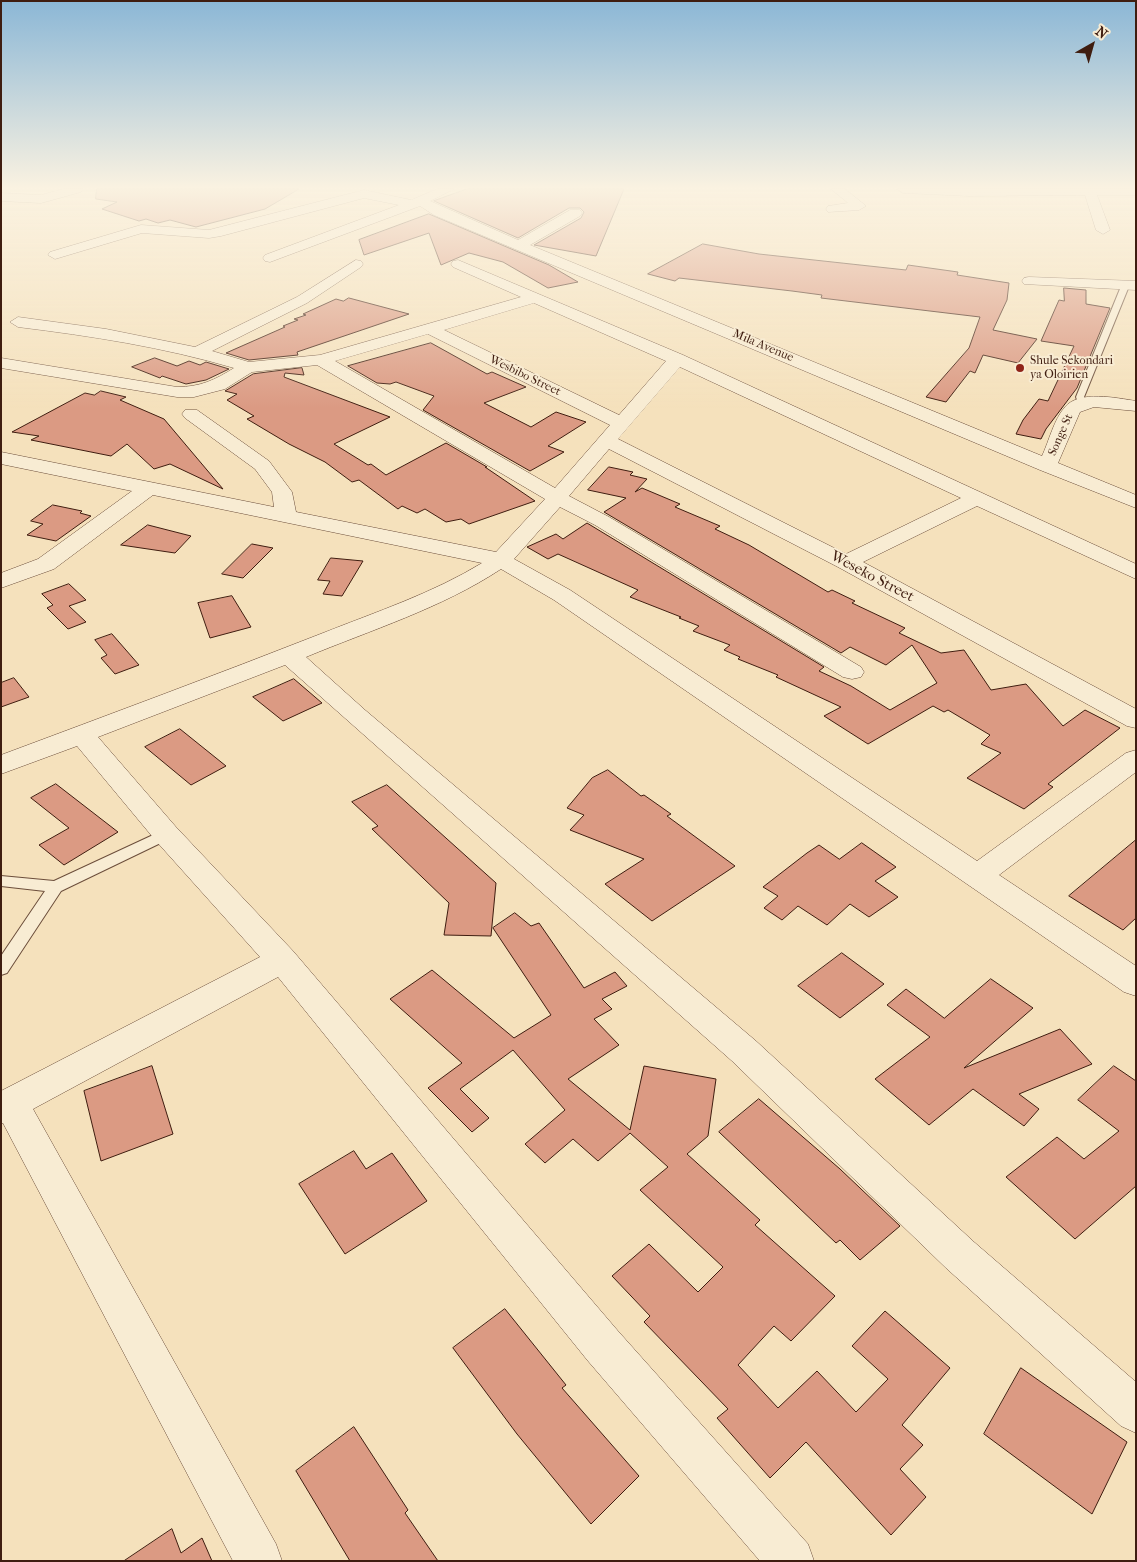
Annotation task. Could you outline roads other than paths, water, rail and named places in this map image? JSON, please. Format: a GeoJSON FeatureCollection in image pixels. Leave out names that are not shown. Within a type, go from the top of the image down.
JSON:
{"type":"FeatureCollection","features":[{"type":"Feature","properties":{"kind":"street","name":"Mila Avenue"},"geometry":{"type":"LineString","coordinates":[[558,262],[1136,502]]}},
{"type":"Feature","properties":{"kind":"street"},"geometry":{"type":"LineString","coordinates":[[200,352],[302,300],[356,264]]}},
{"type":"Feature","properties":{"kind":"street"},"geometry":{"type":"LineString","coordinates":[[458,264],[677,359],[1136,572]]}},
{"type":"Feature","properties":{"kind":"street"},"geometry":{"type":"LineString","coordinates":[[1029,281],[1130,286]]}},
{"type":"Feature","properties":{"kind":"street"},"geometry":{"type":"LineString","coordinates":[[18,322],[146,340],[200,352],[248,367],[320,360],[534,298]]}},
{"type":"Feature","properties":{"kind":"street","name":"Wesbibo Street"},"geometry":{"type":"LineString","coordinates":[[430,329],[620,423]]}},
{"type":"Feature","properties":{"kind":"street"},"geometry":{"type":"LineString","coordinates":[[1,765],[290,655],[472,578],[501,560],[677,359]]}},
{"type":"Feature","properties":{"kind":"street"},"geometry":{"type":"LineString","coordinates":[[320,360],[556,497],[610,525],[852,672]]}},
{"type":"Feature","properties":{"kind":"street"},"geometry":{"type":"LineString","coordinates":[[1,363],[177,392],[194,392],[219,385],[248,367]]}},
{"type":"Feature","properties":{"kind":"street","name":"Songe St"},"geometry":{"type":"LineString","coordinates":[[1047,466],[1072,409],[1082,404],[1096,402],[1136,406]]}},
{"type":"Feature","properties":{"kind":"street"},"geometry":{"type":"LineString","coordinates":[[191,414],[262,465],[282,492],[286,517]]}},
{"type":"Feature","properties":{"kind":"street","name":"Weseko Street"},"geometry":{"type":"LineString","coordinates":[[606,440],[846,562],[1136,720]]}},
{"type":"Feature","properties":{"kind":"street"},"geometry":{"type":"LineString","coordinates":[[1,458],[501,560],[562,595],[1136,983]]}},
{"type":"Feature","properties":{"kind":"street"},"geometry":{"type":"LineString","coordinates":[[1,580],[46,564],[149,488]]}},
{"type":"Feature","properties":{"kind":"street"},"geometry":{"type":"LineString","coordinates":[[846,562],[976,499]]}},
{"type":"Feature","properties":{"kind":"street"},"geometry":{"type":"LineString","coordinates":[[290,655],[356,716],[736,1045],[960,1255],[1136,1411]]}},
{"type":"Feature","properties":{"kind":"street"},"geometry":{"type":"LineString","coordinates":[[81,734],[166,834],[282,960],[597,1339],[791,1561]]}},
{"type":"Feature","properties":{"kind":"street"},"geometry":{"type":"LineString","coordinates":[[976,876],[1136,760]]}},
{"type":"Feature","properties":{"kind":"street"},"geometry":{"type":"LineString","coordinates":[[259,1561],[6,1106],[282,960]]}},
{"type":"Feature","properties":{"kind":"lane"},"geometry":{"type":"LineString","coordinates":[[1082,404],[1080,397],[1130,286]]}},
{"type":"Feature","properties":{"kind":"lane"},"geometry":{"type":"LineString","coordinates":[[1,969],[56,887],[166,834]]}},
{"type":"Feature","properties":{"kind":"lane"},"geometry":{"type":"LineString","coordinates":[[1,882],[56,887]]}},
{"type":"Feature","properties":{"kind":"place","name":"Shule Sekondari ya Oloirien"},"geometry":{"type":"Point","coordinates":[1020,368]}}]}
